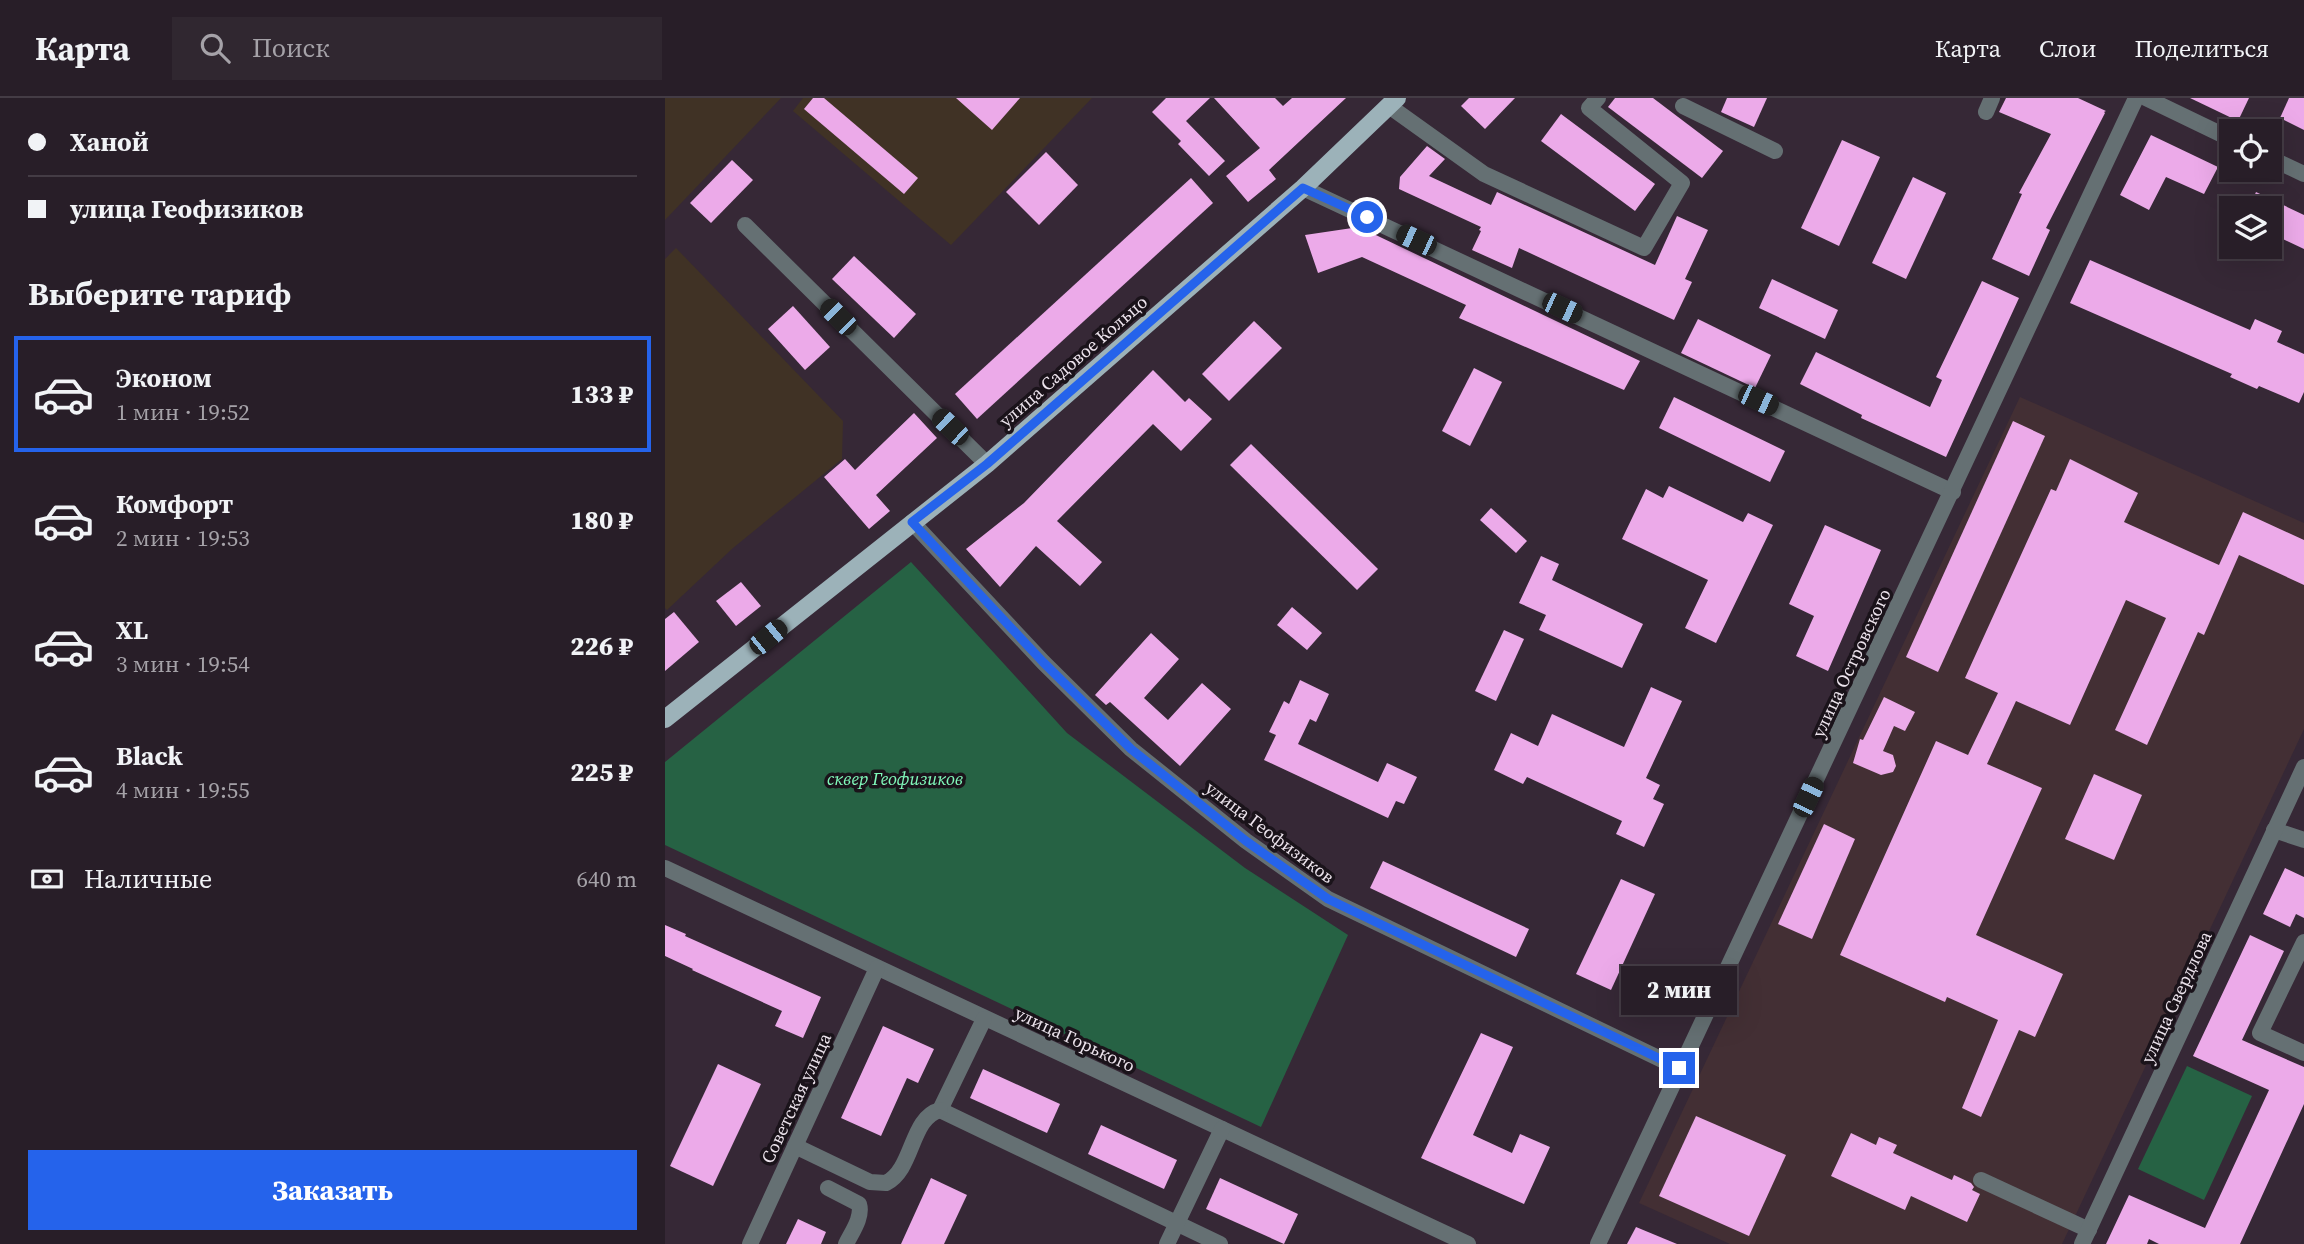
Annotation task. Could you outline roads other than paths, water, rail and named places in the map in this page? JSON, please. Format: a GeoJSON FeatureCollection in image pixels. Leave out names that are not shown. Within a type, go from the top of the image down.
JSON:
{"type":"FeatureCollection","features":[{"type":"Feature","properties":{"kind":"main road","name":"улица Садовое Кольцо"},"geometry":{"type":"LineString","coordinates":[[665,719],[987,464],[1303,188],[1393,102]]}},
{"type":"Feature","properties":{"kind":"street"},"geometry":{"type":"LineString","coordinates":[[1393,102],[1484,174],[1644,248],[1682,183],[1589,108],[1598,98]]}},
{"type":"Feature","properties":{"kind":"street","name":"улица Островского"},"geometry":{"type":"LineString","coordinates":[[1598,1244],[2136,98]]}},
{"type":"Feature","properties":{"kind":"street"},"geometry":{"type":"LineString","coordinates":[[2146,98],[2219,133]]}},
{"type":"Feature","properties":{"kind":"street"},"geometry":{"type":"LineString","coordinates":[[1683,106],[1775,151]]}},
{"type":"Feature","properties":{"kind":"street"},"geometry":{"type":"LineString","coordinates":[[2282,164],[2304,174]]}},
{"type":"Feature","properties":{"kind":"street"},"geometry":{"type":"LineString","coordinates":[[1303,188],[1953,492]]}},
{"type":"Feature","properties":{"kind":"street"},"geometry":{"type":"LineString","coordinates":[[745,225],[987,464]]}},
{"type":"Feature","properties":{"kind":"street","name":"улица Геофизиков"},"geometry":{"type":"LineString","coordinates":[[912,522],[1043,662],[1131,749],[1246,841],[1328,899],[1679,1068]]}},
{"type":"Feature","properties":{"kind":"street","name":"улица Свердлова"},"geometry":{"type":"LineString","coordinates":[[2086,1237],[2304,767]]}},
{"type":"Feature","properties":{"kind":"street"},"geometry":{"type":"LineString","coordinates":[[2274,830],[2304,840]]}},
{"type":"Feature","properties":{"kind":"street","name":"улица Горького"},"geometry":{"type":"LineString","coordinates":[[665,868],[1222,1129],[1449,1240],[1468,1244]]}},
{"type":"Feature","properties":{"kind":"street"},"geometry":{"type":"LineString","coordinates":[[2304,942],[2260,1033],[2304,1053]]}},
{"type":"Feature","properties":{"kind":"street","name":"Советская улица"},"geometry":{"type":"LineString","coordinates":[[750,1244],[877,968]]}},
{"type":"Feature","properties":{"kind":"street"},"geometry":{"type":"LineString","coordinates":[[940,1110],[984,1018]]}},
{"type":"Feature","properties":{"kind":"street"},"geometry":{"type":"LineString","coordinates":[[795,1146],[870,1182],[886,1183],[899,1173],[925,1120],[940,1110],[1220,1244]]}},
{"type":"Feature","properties":{"kind":"street"},"geometry":{"type":"LineString","coordinates":[[1167,1244],[1222,1129]]}},
{"type":"Feature","properties":{"kind":"street"},"geometry":{"type":"LineString","coordinates":[[1981,1180],[2086,1237]]}},
{"type":"Feature","properties":{"kind":"street"},"geometry":{"type":"LineString","coordinates":[[828,1188],[859,1204],[859,1216],[846,1244]]}},
{"type":"Feature","properties":{"kind":"park label","name":"cквер Геофизиков"},"geometry":{"type":"Point","coordinates":[895,778]}}]}
